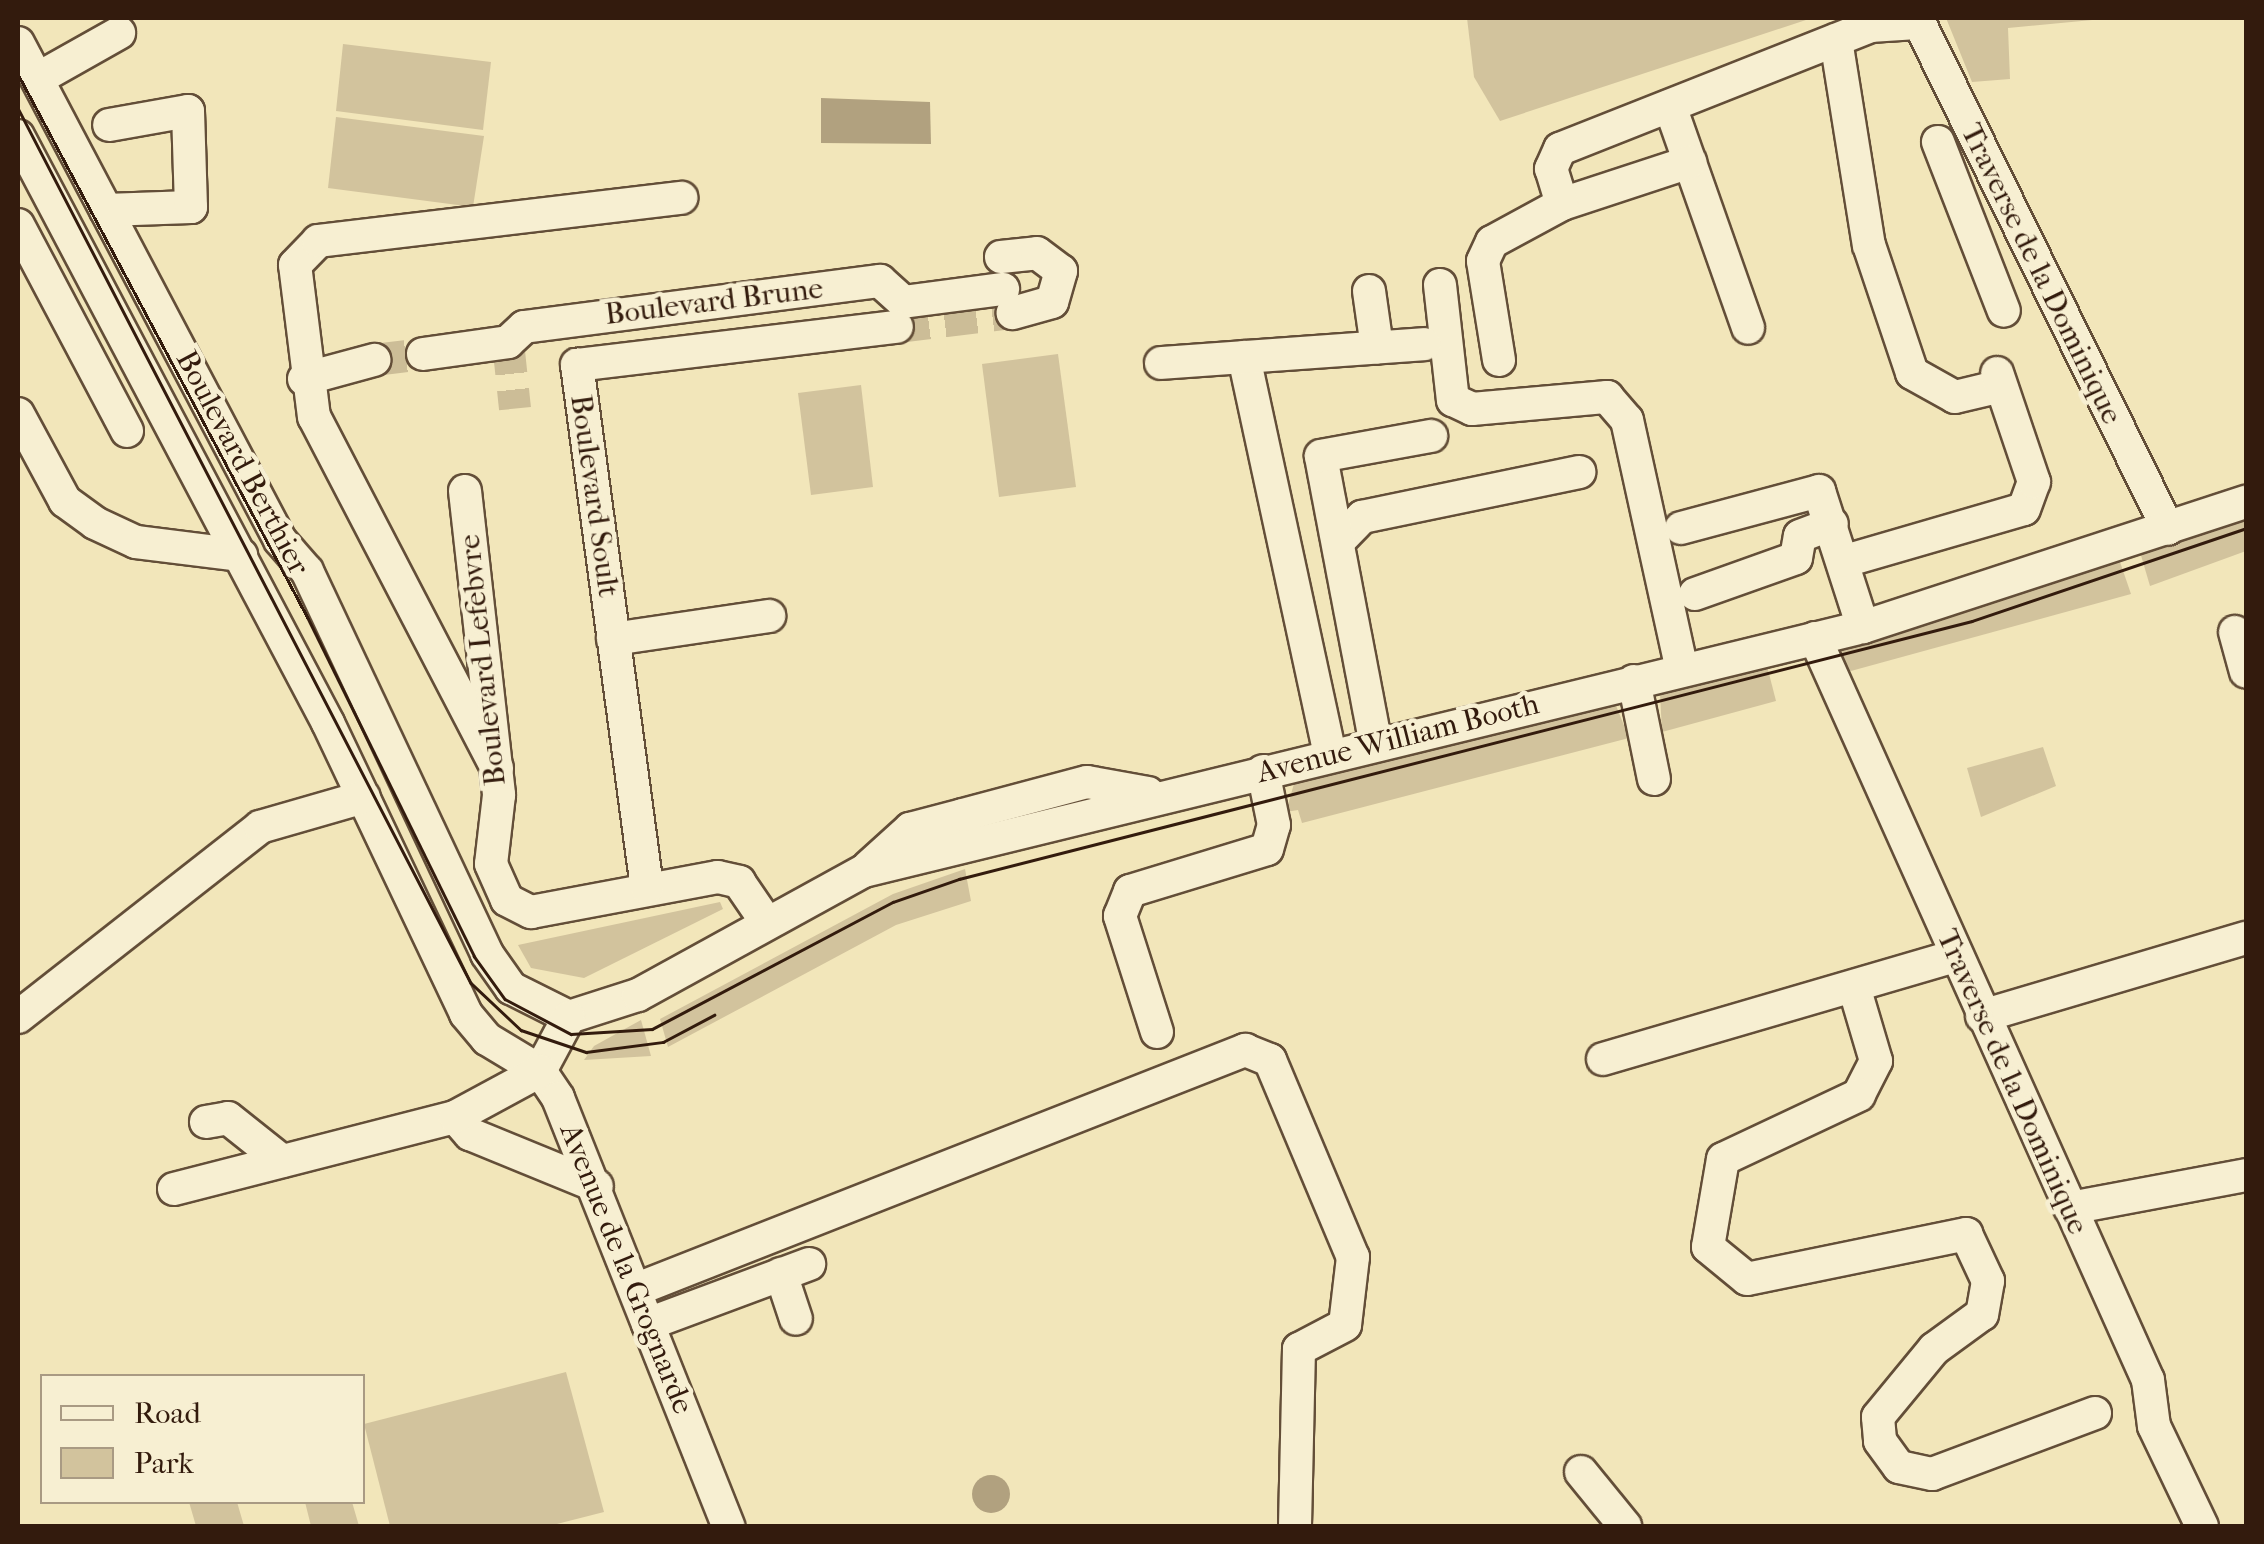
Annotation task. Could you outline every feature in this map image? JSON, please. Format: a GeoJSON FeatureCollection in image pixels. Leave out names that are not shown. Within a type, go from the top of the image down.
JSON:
{"type":"FeatureCollection","features":[{"type":"Feature","properties":{"kind":"street"},"geometry":{"type":"LineString","coordinates":[[1562,204],[1551,169],[1560,149],[1836,40],[1917,20]]}},
{"type":"Feature","properties":{"kind":"street","name":"Traverse de la Dominique"},"geometry":{"type":"LineString","coordinates":[[1917,20],[2168,529]]}},
{"type":"Feature","properties":{"kind":"street"},"geometry":{"type":"LineString","coordinates":[[39,78],[119,33]]}},
{"type":"Feature","properties":{"kind":"street"},"geometry":{"type":"LineString","coordinates":[[1836,40],[1869,245],[1912,373],[1955,396],[1999,379],[2034,482],[2024,509],[1845,561]]}},
{"type":"Feature","properties":{"kind":"street","name":"Boulevard Berthier"},"geometry":{"type":"LineString","coordinates":[[18,44],[39,78],[89,129],[106,210],[280,540],[306,571],[487,954],[511,988],[569,1018]]}},
{"type":"Feature","properties":{"kind":"street"},"geometry":{"type":"LineString","coordinates":[[1670,106],[1748,328]]}},
{"type":"Feature","properties":{"kind":"street"},"geometry":{"type":"LineString","coordinates":[[89,129],[188,112],[190,207],[106,210]]}},
{"type":"Feature","properties":{"kind":"street","name":"Boulevard Berthier"},"geometry":{"type":"LineString","coordinates":[[18,136],[242,555],[364,798],[466,1014],[486,1040],[540,1071]]}},
{"type":"Feature","properties":{"kind":"street"},"geometry":{"type":"LineString","coordinates":[[1938,142],[2004,310]]}},
{"type":"Feature","properties":{"kind":"street"},"geometry":{"type":"LineString","coordinates":[[1498,360],[1483,260],[1492,242],[1562,204],[1690,162]]}},
{"type":"Feature","properties":{"kind":"street"},"geometry":{"type":"LineString","coordinates":[[498,768],[314,418],[304,378],[295,265],[318,241],[681,198]]}},
{"type":"Feature","properties":{"kind":"street"},"geometry":{"type":"LineString","coordinates":[[1974,231],[2011,213]]}},
{"type":"Feature","properties":{"kind":"street"},"geometry":{"type":"LineString","coordinates":[[18,226],[128,431]]}},
{"type":"Feature","properties":{"kind":"street","name":"Boulevard Brune"},"geometry":{"type":"LineString","coordinates":[[423,354],[508,342],[524,327],[880,281],[904,302],[1006,287]]}},
{"type":"Feature","properties":{"kind":"street"},"geometry":{"type":"LineString","coordinates":[[1440,286],[1452,400],[1472,409],[1608,397],[1627,420],[1682,670]]}},
{"type":"Feature","properties":{"kind":"street"},"geometry":{"type":"LineString","coordinates":[[1370,291],[1378,347]]}},
{"type":"Feature","properties":{"kind":"street"},"geometry":{"type":"LineString","coordinates":[[72,328],[110,309]]}},
{"type":"Feature","properties":{"kind":"street","name":"Boulevard Soult"},"geometry":{"type":"LineString","coordinates":[[647,888],[577,364],[897,327]]}},
{"type":"Feature","properties":{"kind":"street"},"geometry":{"type":"LineString","coordinates":[[1161,363],[1424,344]]}},
{"type":"Feature","properties":{"kind":"street"},"geometry":{"type":"LineString","coordinates":[[1244,357],[1330,756]]}},
{"type":"Feature","properties":{"kind":"street"},"geometry":{"type":"LineString","coordinates":[[304,378],[374,360]]}},
{"type":"Feature","properties":{"kind":"street"},"geometry":{"type":"LineString","coordinates":[[18,414],[65,502],[94,523],[136,542],[242,555]]}},
{"type":"Feature","properties":{"kind":"street"},"geometry":{"type":"LineString","coordinates":[[1376,745],[1320,456],[1431,436]]}},
{"type":"Feature","properties":{"kind":"street"},"geometry":{"type":"LineString","coordinates":[[1338,542],[1362,516],[1580,472]]}},
{"type":"Feature","properties":{"kind":"street","name":"Boulevard Lefebvre"},"geometry":{"type":"LineString","coordinates":[[465,490],[498,768],[490,864],[516,908],[647,888],[739,882],[765,920]]}},
{"type":"Feature","properties":{"kind":"street"},"geometry":{"type":"LineString","coordinates":[[1680,528],[1820,491],[1845,561],[1862,627]]}},
{"type":"Feature","properties":{"kind":"street","name":"Avenue William Booth"},"geometry":{"type":"LineString","coordinates":[[569,1018],[638,995],[765,920],[864,872],[1162,795],[1862,627],[2246,502]]}},
{"type":"Feature","properties":{"kind":"street"},"geometry":{"type":"LineString","coordinates":[[1695,594],[1796,558],[1800,536],[1832,524]]}},
{"type":"Feature","properties":{"kind":"street"},"geometry":{"type":"LineString","coordinates":[[613,639],[770,616]]}},
{"type":"Feature","properties":{"kind":"street"},"geometry":{"type":"LineString","coordinates":[[2234,632],[2246,672]]}},
{"type":"Feature","properties":{"kind":"street","name":"Traverse de la Dominique"},"geometry":{"type":"LineString","coordinates":[[1816,638],[2070,1208],[2202,1526]]}},
{"type":"Feature","properties":{"kind":"street"},"geometry":{"type":"LineString","coordinates":[[1634,681],[1654,778]]}},
{"type":"Feature","properties":{"kind":"street"},"geometry":{"type":"LineString","coordinates":[[1157,1032],[1120,916],[1130,891],[1267,850],[1274,825],[1263,771]]}},
{"type":"Feature","properties":{"kind":"street"},"geometry":{"type":"LineString","coordinates":[[18,1017],[260,828],[364,798]]}},
{"type":"Feature","properties":{"kind":"street"},"geometry":{"type":"LineString","coordinates":[[1982,1016],[2246,938]]}},
{"type":"Feature","properties":{"kind":"street"},"geometry":{"type":"LineString","coordinates":[[1602,1059],[1855,990],[1956,956]]}},
{"type":"Feature","properties":{"kind":"street"},"geometry":{"type":"LineString","coordinates":[[1855,990],[1876,1060],[1859,1095],[1723,1159],[1708,1247],[1748,1279],[1966,1234],[1988,1281],[1982,1314],[1934,1349],[1878,1417],[1880,1441],[1899,1468],[1946,1470],[2095,1413]]}},
{"type":"Feature","properties":{"kind":"street"},"geometry":{"type":"LineString","coordinates":[[174,1189],[455,1117],[540,1071],[569,1018]]}},
{"type":"Feature","properties":{"kind":"street"},"geometry":{"type":"LineString","coordinates":[[635,1290],[1245,1050],[1270,1060],[1353,1257],[1346,1325],[1299,1349],[1295,1526]]}},
{"type":"Feature","properties":{"kind":"street","name":"Avenue de la Grognarde"},"geometry":{"type":"LineString","coordinates":[[540,1071],[597,1186],[728,1526]]}},
{"type":"Feature","properties":{"kind":"street"},"geometry":{"type":"LineString","coordinates":[[455,1117],[470,1134],[597,1186]]}},
{"type":"Feature","properties":{"kind":"street"},"geometry":{"type":"LineString","coordinates":[[206,1122],[228,1118],[282,1161]]}},
{"type":"Feature","properties":{"kind":"street"},"geometry":{"type":"LineString","coordinates":[[2070,1208],[2246,1176]]}},
{"type":"Feature","properties":{"kind":"street"},"geometry":{"type":"LineString","coordinates":[[648,1324],[795,1269],[796,1319]]}},
{"type":"Feature","properties":{"kind":"street"},"geometry":{"type":"LineString","coordinates":[[1581,1472],[1625,1526]]}},
{"type":"Feature","properties":{"kind":"green space"},"geometry":{"type":"Polygon","coordinates":[[[1467,18],[1812,18],[1500,121],[1474,77],[1467,18]]]}},
{"type":"Feature","properties":{"kind":"green space"},"geometry":{"type":"Polygon","coordinates":[[[1946,18],[2113,18],[2008,28],[2010,79],[1972,82],[1946,18]]]}},
{"type":"Feature","properties":{"kind":"green space"},"geometry":{"type":"Polygon","coordinates":[[[343,44],[491,62],[483,130],[336,111],[343,44]]]}},
{"type":"Feature","properties":{"kind":"green space"},"geometry":{"type":"Polygon","coordinates":[[[336,117],[484,136],[473,207],[328,188],[336,117]]]}},
{"type":"Feature","properties":{"kind":"green space"},"geometry":{"type":"Polygon","coordinates":[[[1058,354],[1076,487],[999,497],[982,364],[1058,354]]]}},
{"type":"Feature","properties":{"kind":"green space"},"geometry":{"type":"Polygon","coordinates":[[[861,385],[873,487],[811,495],[798,393],[861,385]]]}},
{"type":"Feature","properties":{"kind":"green space"},"geometry":{"type":"Polygon","coordinates":[[[2246,517],[2246,551],[2150,586],[2140,552],[2246,517]]]}},
{"type":"Feature","properties":{"kind":"green space"},"geometry":{"type":"Polygon","coordinates":[[[2119,559],[2131,594],[1840,674],[1840,646],[2119,559]]]}},
{"type":"Feature","properties":{"kind":"green space"},"geometry":{"type":"Polygon","coordinates":[[[1765,658],[1776,701],[1662,732],[1660,693],[1765,658]]]}},
{"type":"Feature","properties":{"kind":"green space"},"geometry":{"type":"Polygon","coordinates":[[[1615,703],[1629,738],[1302,823],[1298,810],[1286,812],[1295,780],[1615,703]]]}},
{"type":"Feature","properties":{"kind":"green space"},"geometry":{"type":"Polygon","coordinates":[[[2043,747],[2056,786],[1981,817],[1967,768],[2043,747]]]}},
{"type":"Feature","properties":{"kind":"green space"},"geometry":{"type":"Polygon","coordinates":[[[965,869],[971,901],[896,925],[668,1047],[660,1019],[893,894],[965,869]]]}},
{"type":"Feature","properties":{"kind":"green space"},"geometry":{"type":"Polygon","coordinates":[[[720,902],[723,909],[584,978],[531,968],[518,945],[720,902]]]}},
{"type":"Feature","properties":{"kind":"green space"},"geometry":{"type":"Polygon","coordinates":[[[641,1020],[651,1056],[584,1060],[594,1046],[641,1020]]]}},
{"type":"Feature","properties":{"kind":"green space"},"geometry":{"type":"Polygon","coordinates":[[[566,1372],[604,1512],[549,1526],[390,1526],[365,1424],[566,1372]]]}},
{"type":"Feature","properties":{"kind":"green space"},"geometry":{"type":"Polygon","coordinates":[[[190,1504],[238,1504],[244,1526],[196,1526],[190,1504]]]}},
{"type":"Feature","properties":{"kind":"green space"},"geometry":{"type":"Polygon","coordinates":[[[306,1504],[353,1504],[359,1526],[311,1526],[306,1504]]]}},
{"type":"Feature","properties":{"kind":"shaded area"},"geometry":{"type":"Polygon","coordinates":[[[821,98],[930,102],[931,144],[821,143],[821,98]]]}},
{"type":"Feature","properties":{"kind":"shaded area"},"geometry":{"type":"Polygon","coordinates":[[[991,1475],[1005,1480],[1010,1494],[1005,1508],[991,1513],[977,1508],[972,1494],[977,1480],[991,1475]]]}},
{"type":"Feature","properties":{"kind":"tunnel"},"geometry":{"type":"LineString","coordinates":[[897,327],[1013,313]]}},
{"type":"Feature","properties":{"kind":"tunnel"},"geometry":{"type":"LineString","coordinates":[[508,342],[515,409]]}},
{"type":"Feature","properties":{"kind":"tunnel"},"geometry":{"type":"LineString","coordinates":[[374,360],[423,354]]}},
{"type":"Feature","properties":{"kind":"tram line"},"geometry":{"type":"LineString","coordinates":[[18,74],[308,618],[474,956],[505,999],[571,1034],[652,1029],[893,902],[959,879],[1972,621],[2246,528]]}},
{"type":"Feature","properties":{"kind":"tram line"},"geometry":{"type":"LineString","coordinates":[[18,108],[471,983],[521,1030],[586,1052],[663,1042],[714,1015]]}}]}
